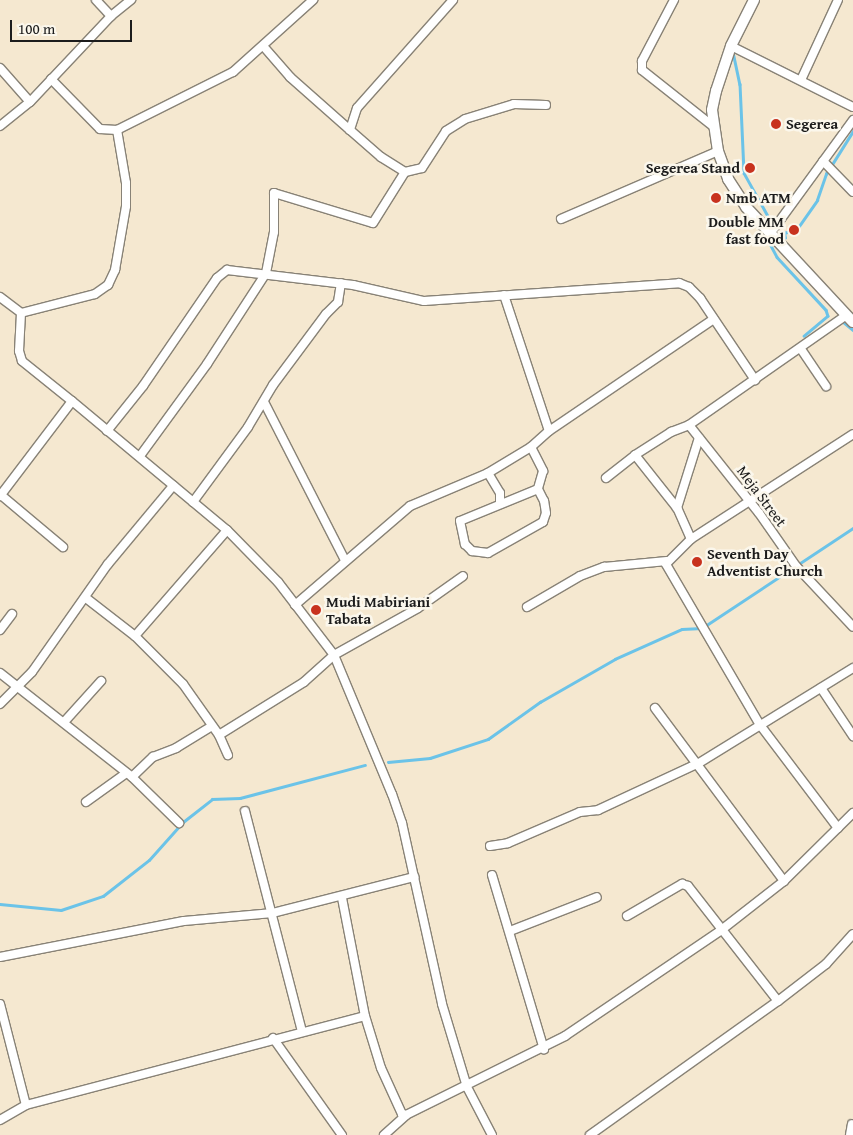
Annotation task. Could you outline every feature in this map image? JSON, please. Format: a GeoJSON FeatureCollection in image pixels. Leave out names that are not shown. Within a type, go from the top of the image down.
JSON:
{"type":"FeatureCollection","features":[{"type":"Feature","properties":{"kind":"main road"},"geometry":{"type":"LineString","coordinates":[[754,0],[732,46],[716,91],[713,126],[718,151],[735,191],[770,234],[849,319]]}},
{"type":"Feature","properties":{"kind":"street"},"geometry":{"type":"LineString","coordinates":[[96,0],[111,16]]}},
{"type":"Feature","properties":{"kind":"street"},"geometry":{"type":"LineString","coordinates":[[0,126],[30,102],[111,16],[131,0]]}},
{"type":"Feature","properties":{"kind":"street"},"geometry":{"type":"LineString","coordinates":[[51,79],[100,129],[117,130],[229,74],[264,47],[313,0]]}},
{"type":"Feature","properties":{"kind":"street"},"geometry":{"type":"LineString","coordinates":[[350,130],[357,108],[453,0]]}},
{"type":"Feature","properties":{"kind":"street"},"geometry":{"type":"LineString","coordinates":[[674,0],[642,61],[642,70],[713,126]]}},
{"type":"Feature","properties":{"kind":"street"},"geometry":{"type":"LineString","coordinates":[[801,80],[838,0]]}},
{"type":"Feature","properties":{"kind":"street"},"geometry":{"type":"LineString","coordinates":[[732,46],[853,107]]}},
{"type":"Feature","properties":{"kind":"street"},"geometry":{"type":"LineString","coordinates":[[264,47],[290,77],[381,156],[405,172]]}},
{"type":"Feature","properties":{"kind":"street"},"geometry":{"type":"LineString","coordinates":[[0,68],[30,102]]}},
{"type":"Feature","properties":{"kind":"street"},"geometry":{"type":"LineString","coordinates":[[140,456],[207,364],[266,273],[274,232],[274,193],[373,223],[405,172],[422,168],[446,131],[465,119],[514,104],[546,105]]}},
{"type":"Feature","properties":{"kind":"street"},"geometry":{"type":"LineString","coordinates":[[770,234],[853,120]]}},
{"type":"Feature","properties":{"kind":"street"},"geometry":{"type":"LineString","coordinates":[[21,313],[95,294],[111,277],[126,206],[126,183],[117,130]]}},
{"type":"Feature","properties":{"kind":"street"},"geometry":{"type":"LineString","coordinates":[[561,219],[718,151]]}},
{"type":"Feature","properties":{"kind":"street"},"geometry":{"type":"LineString","coordinates":[[823,161],[853,192]]}},
{"type":"Feature","properties":{"kind":"street"},"geometry":{"type":"LineString","coordinates":[[107,431],[223,272],[266,273],[341,283],[424,301],[680,283],[694,290],[754,380]]}},
{"type":"Feature","properties":{"kind":"street"},"geometry":{"type":"LineString","coordinates":[[193,502],[326,314],[338,302],[341,283]]}},
{"type":"Feature","properties":{"kind":"street"},"geometry":{"type":"LineString","coordinates":[[504,295],[549,431]]}},
{"type":"Feature","properties":{"kind":"street"},"geometry":{"type":"LineString","coordinates":[[0,297],[21,313]]}},
{"type":"Feature","properties":{"kind":"street"},"geometry":{"type":"LineString","coordinates":[[21,313],[19,351],[22,361],[140,456],[255,556],[334,655],[392,794],[414,878],[442,1004],[467,1087],[492,1135]]}},
{"type":"Feature","properties":{"kind":"street"},"geometry":{"type":"LineString","coordinates":[[295,605],[410,506],[488,473],[530,447],[549,431],[714,319]]}},
{"type":"Feature","properties":{"kind":"street"},"geometry":{"type":"LineString","coordinates":[[606,478],[635,455],[671,432],[690,425],[754,380],[849,319]]}},
{"type":"Feature","properties":{"kind":"street"},"geometry":{"type":"LineString","coordinates":[[801,349],[826,386]]}},
{"type":"Feature","properties":{"kind":"street"},"geometry":{"type":"LineString","coordinates":[[63,548],[0,495],[72,401]]}},
{"type":"Feature","properties":{"kind":"street"},"geometry":{"type":"LineString","coordinates":[[264,402],[345,560]]}},
{"type":"Feature","properties":{"kind":"street","name":"Meja Street"},"geometry":{"type":"LineString","coordinates":[[690,425],[748,499],[796,566],[853,628]]}},
{"type":"Feature","properties":{"kind":"street"},"geometry":{"type":"LineString","coordinates":[[527,607],[580,576],[604,567],[667,561],[691,539],[748,499],[853,434]]}},
{"type":"Feature","properties":{"kind":"street"},"geometry":{"type":"LineString","coordinates":[[677,508],[699,438]]}},
{"type":"Feature","properties":{"kind":"street"},"geometry":{"type":"LineString","coordinates":[[530,447],[544,472],[538,489],[544,501],[546,513],[543,522],[488,552],[472,551],[464,544],[460,521],[538,489]]}},
{"type":"Feature","properties":{"kind":"street"},"geometry":{"type":"LineString","coordinates":[[635,455],[677,508],[691,539]]}},
{"type":"Feature","properties":{"kind":"street"},"geometry":{"type":"LineString","coordinates":[[488,473],[500,493],[500,504]]}},
{"type":"Feature","properties":{"kind":"street"},"geometry":{"type":"LineString","coordinates":[[0,704],[18,688],[86,598],[136,527],[174,486]]}},
{"type":"Feature","properties":{"kind":"street"},"geometry":{"type":"LineString","coordinates":[[135,636],[227,530]]}},
{"type":"Feature","properties":{"kind":"street"},"geometry":{"type":"LineString","coordinates":[[667,561],[668,568],[760,725],[838,828]]}},
{"type":"Feature","properties":{"kind":"street"},"geometry":{"type":"LineString","coordinates":[[219,735],[304,682],[334,655],[418,608],[463,576]]}},
{"type":"Feature","properties":{"kind":"street"},"geometry":{"type":"LineString","coordinates":[[86,598],[135,636],[183,684],[219,735],[228,754]]}},
{"type":"Feature","properties":{"kind":"street"},"geometry":{"type":"LineString","coordinates":[[0,630],[12,614]]}},
{"type":"Feature","properties":{"kind":"street"},"geometry":{"type":"LineString","coordinates":[[490,846],[508,843],[580,812],[598,810],[699,763],[853,668]]}},
{"type":"Feature","properties":{"kind":"street"},"geometry":{"type":"LineString","coordinates":[[0,673],[65,721],[129,776],[179,823]]}},
{"type":"Feature","properties":{"kind":"street"},"geometry":{"type":"LineString","coordinates":[[65,721],[101,681]]}},
{"type":"Feature","properties":{"kind":"street"},"geometry":{"type":"LineString","coordinates":[[820,688],[853,736]]}},
{"type":"Feature","properties":{"kind":"street"},"geometry":{"type":"LineString","coordinates":[[655,708],[699,763],[784,881]]}},
{"type":"Feature","properties":{"kind":"street"},"geometry":{"type":"LineString","coordinates":[[86,802],[129,776],[153,757],[176,748],[212,726]]}},
{"type":"Feature","properties":{"kind":"street"},"geometry":{"type":"LineString","coordinates":[[245,811],[302,1030]]}},
{"type":"Feature","properties":{"kind":"street"},"geometry":{"type":"LineString","coordinates":[[384,1135],[406,1116],[544,1049],[720,931],[784,881],[853,813]]}},
{"type":"Feature","properties":{"kind":"street"},"geometry":{"type":"LineString","coordinates":[[492,875],[510,931],[526,997],[544,1049]]}},
{"type":"Feature","properties":{"kind":"street"},"geometry":{"type":"LineString","coordinates":[[0,957],[184,920],[273,914],[342,898],[414,878]]}},
{"type":"Feature","properties":{"kind":"street"},"geometry":{"type":"LineString","coordinates":[[627,916],[685,884],[720,931],[778,1001]]}},
{"type":"Feature","properties":{"kind":"street"},"geometry":{"type":"LineString","coordinates":[[510,931],[597,897]]}},
{"type":"Feature","properties":{"kind":"street"},"geometry":{"type":"LineString","coordinates":[[342,898],[365,1016],[391,1092],[402,1114],[406,1116]]}},
{"type":"Feature","properties":{"kind":"street"},"geometry":{"type":"LineString","coordinates":[[590,1135],[778,1001],[826,964],[853,934]]}},
{"type":"Feature","properties":{"kind":"street"},"geometry":{"type":"LineString","coordinates":[[0,1004],[26,1105]]}},
{"type":"Feature","properties":{"kind":"street"},"geometry":{"type":"LineString","coordinates":[[0,1120],[26,1105],[302,1030],[365,1016]]}},
{"type":"Feature","properties":{"kind":"street"},"geometry":{"type":"LineString","coordinates":[[273,1038],[342,1135]]}},
{"type":"Feature","properties":{"kind":"street"},"geometry":{"type":"LineString","coordinates":[[850,1135],[852,1124]]}},
{"type":"Feature","properties":{"kind":"waterway"},"geometry":{"type":"LineString","coordinates":[[747,50],[829,91]]}},
{"type":"Feature","properties":{"kind":"waterway"},"geometry":{"type":"LineString","coordinates":[[733,52],[740,84],[744,173],[774,227]]}},
{"type":"Feature","properties":{"kind":"waterway"},"geometry":{"type":"LineString","coordinates":[[785,238],[784,233],[797,229],[817,200],[826,174],[853,131]]}},
{"type":"Feature","properties":{"kind":"waterway"},"geometry":{"type":"LineString","coordinates":[[768,240],[777,257],[826,310],[828,316],[804,336]]}},
{"type":"Feature","properties":{"kind":"waterway"},"geometry":{"type":"LineString","coordinates":[[842,321],[853,330]]}},
{"type":"Feature","properties":{"kind":"waterway"},"geometry":{"type":"LineString","coordinates":[[388,762],[430,758],[488,739],[540,702],[615,659],[682,629],[702,628],[853,528]]}},
{"type":"Feature","properties":{"kind":"waterway"},"geometry":{"type":"LineString","coordinates":[[0,904],[61,910],[103,896],[149,860],[183,822],[212,799],[240,798],[365,765]]}},
{"type":"Feature","properties":{"kind":"place","name":"Segerea"},"geometry":{"type":"Point","coordinates":[776,124]}},
{"type":"Feature","properties":{"kind":"place","name":"Segerea Stand"},"geometry":{"type":"Point","coordinates":[750,168]}},
{"type":"Feature","properties":{"kind":"place","name":"Nmb ATM"},"geometry":{"type":"Point","coordinates":[716,198]}},
{"type":"Feature","properties":{"kind":"place","name":"Double MM fast food"},"geometry":{"type":"Point","coordinates":[794,230]}},
{"type":"Feature","properties":{"kind":"place","name":"Seventh Day Adventist Church"},"geometry":{"type":"Point","coordinates":[697,562]}},
{"type":"Feature","properties":{"kind":"place","name":"Mudi Mabiriani Tabata"},"geometry":{"type":"Point","coordinates":[316,610]}}]}
